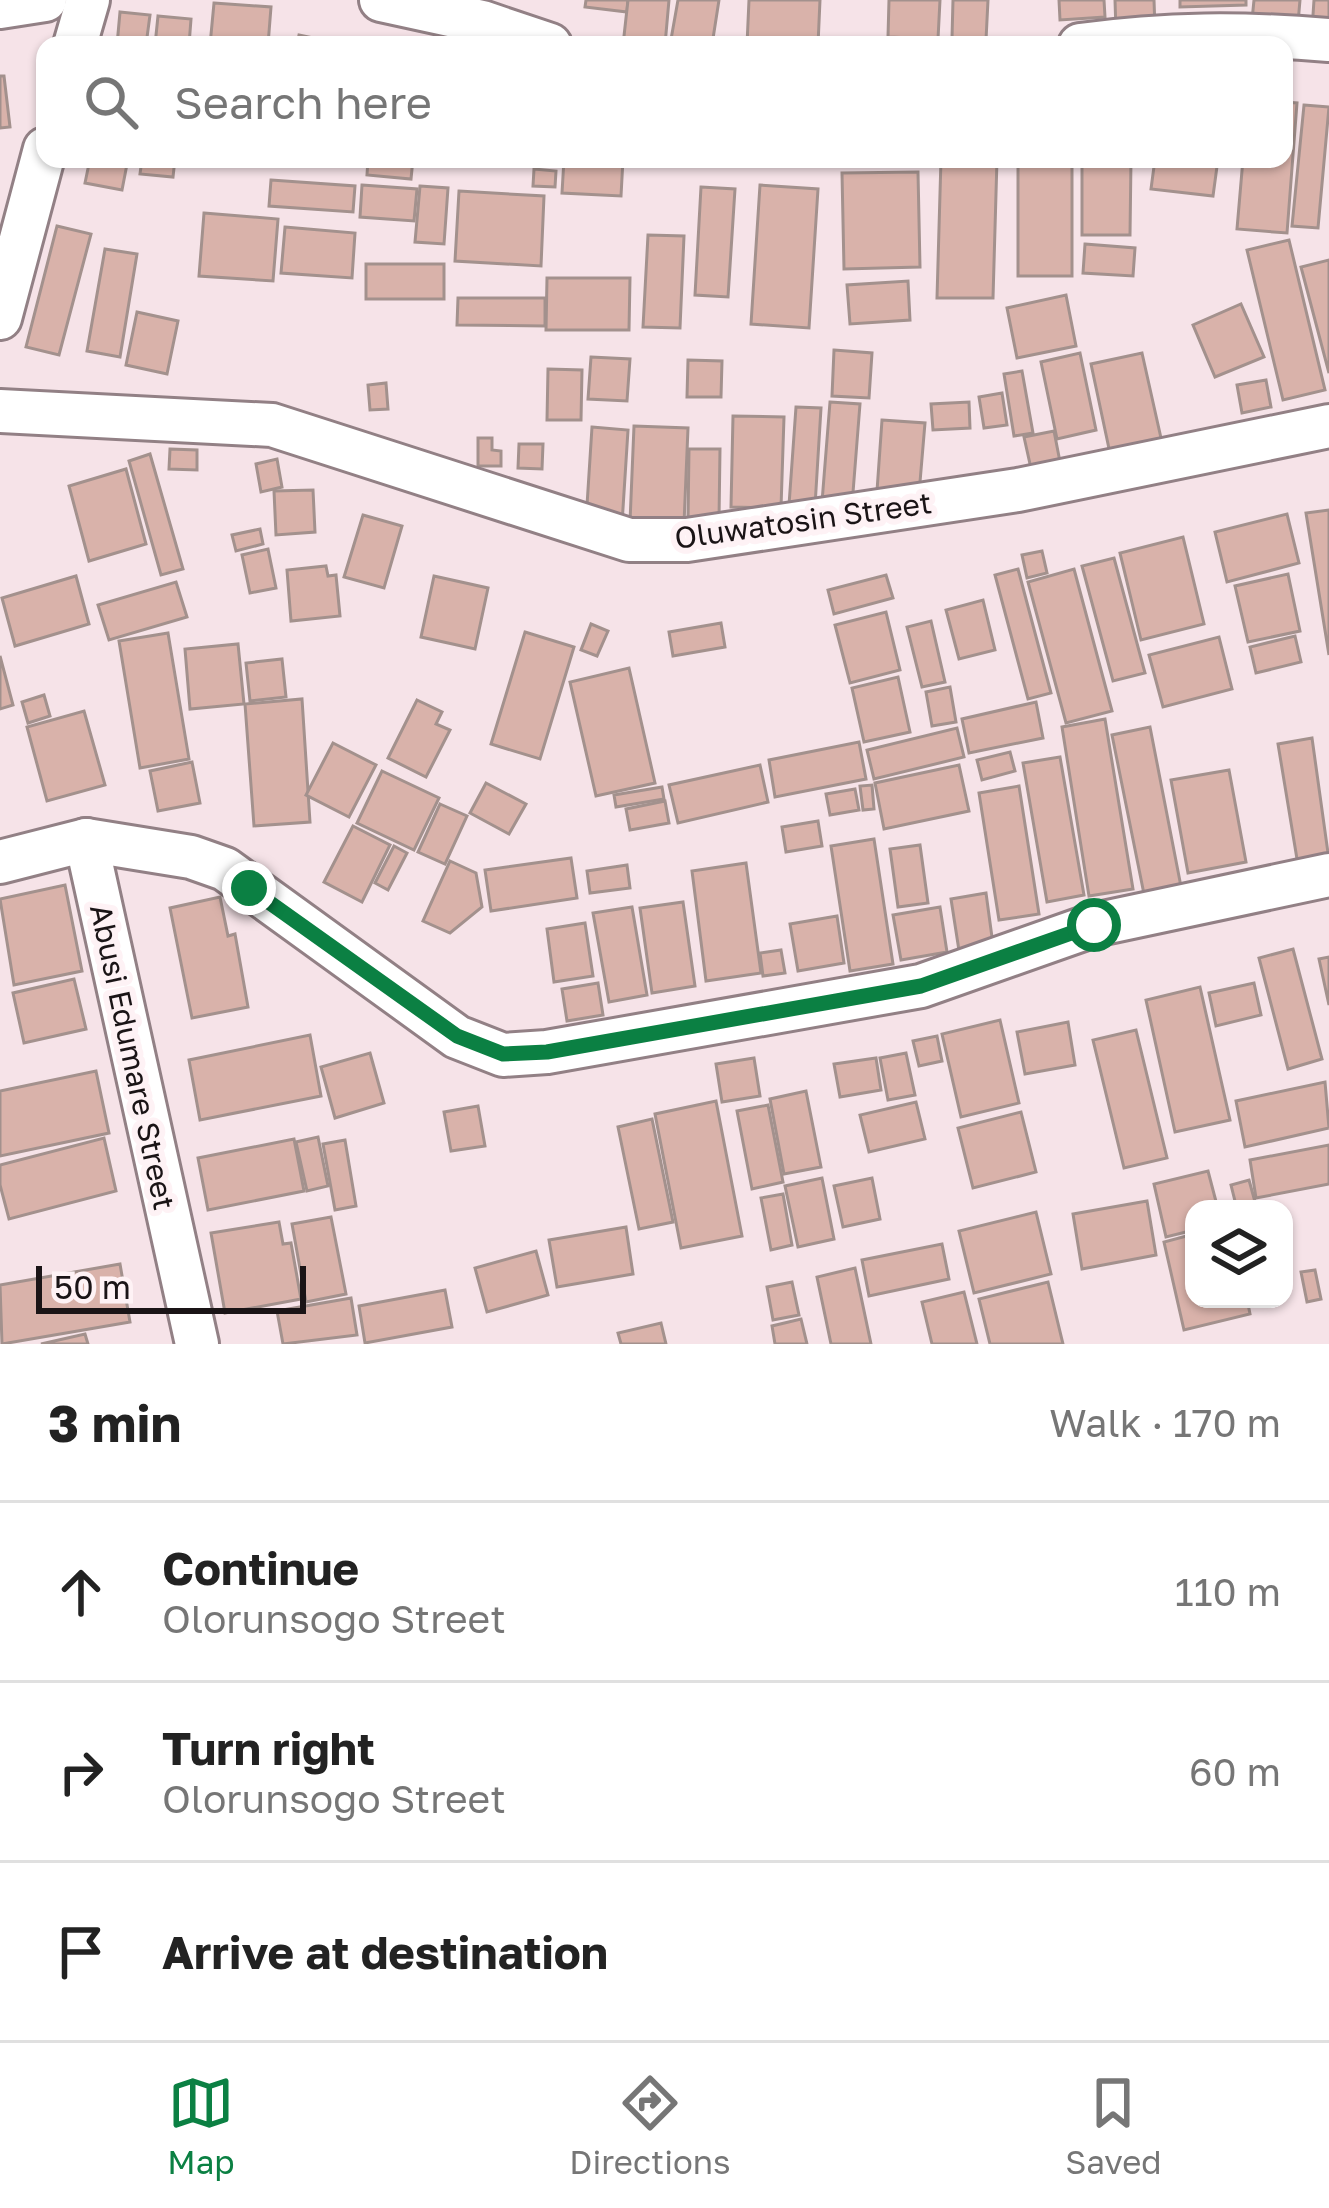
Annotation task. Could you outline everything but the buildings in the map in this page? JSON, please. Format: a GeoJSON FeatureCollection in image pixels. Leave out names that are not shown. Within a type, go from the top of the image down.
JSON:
{"type":"FeatureCollection","features":[{"type":"Feature","properties":{"kind":"street"},"geometry":{"type":"LineString","coordinates":[[0,7],[45,0]]}},
{"type":"Feature","properties":{"kind":"street"},"geometry":{"type":"LineString","coordinates":[[78,36],[88,0]]}},
{"type":"Feature","properties":{"kind":"street"},"geometry":{"type":"LineString","coordinates":[[381,0],[523,36]]}},
{"type":"Feature","properties":{"kind":"street"},"geometry":{"type":"LineString","coordinates":[[1148,36],[1230,32],[1280,36]]}},
{"type":"Feature","properties":{"kind":"street"},"geometry":{"type":"LineString","coordinates":[[1293,37],[1329,40]]}},
{"type":"Feature","properties":{"kind":"street"},"geometry":{"type":"LineString","coordinates":[[0,318],[39,168]]}},
{"type":"Feature","properties":{"kind":"street","name":"Oluwatosin Street"},"geometry":{"type":"LineString","coordinates":[[0,411],[272,424],[629,539],[687,540],[1018,490],[1329,427]]}},
{"type":"Feature","properties":{"kind":"street"},"geometry":{"type":"LineString","coordinates":[[0,862],[86,840],[191,857],[225,869],[457,1036],[503,1054],[547,1052],[921,986],[1094,925],[1329,875]]}},
{"type":"Feature","properties":{"kind":"street","name":"Abusi Edumare Street"},"geometry":{"type":"LineString","coordinates":[[86,840],[197,1344]]}},
{"type":"Feature","properties":{"kind":"route"},"geometry":{"type":"LineString","coordinates":[[249,888],[457,1036],[503,1054],[547,1052],[921,986],[1094,925]]}}]}
